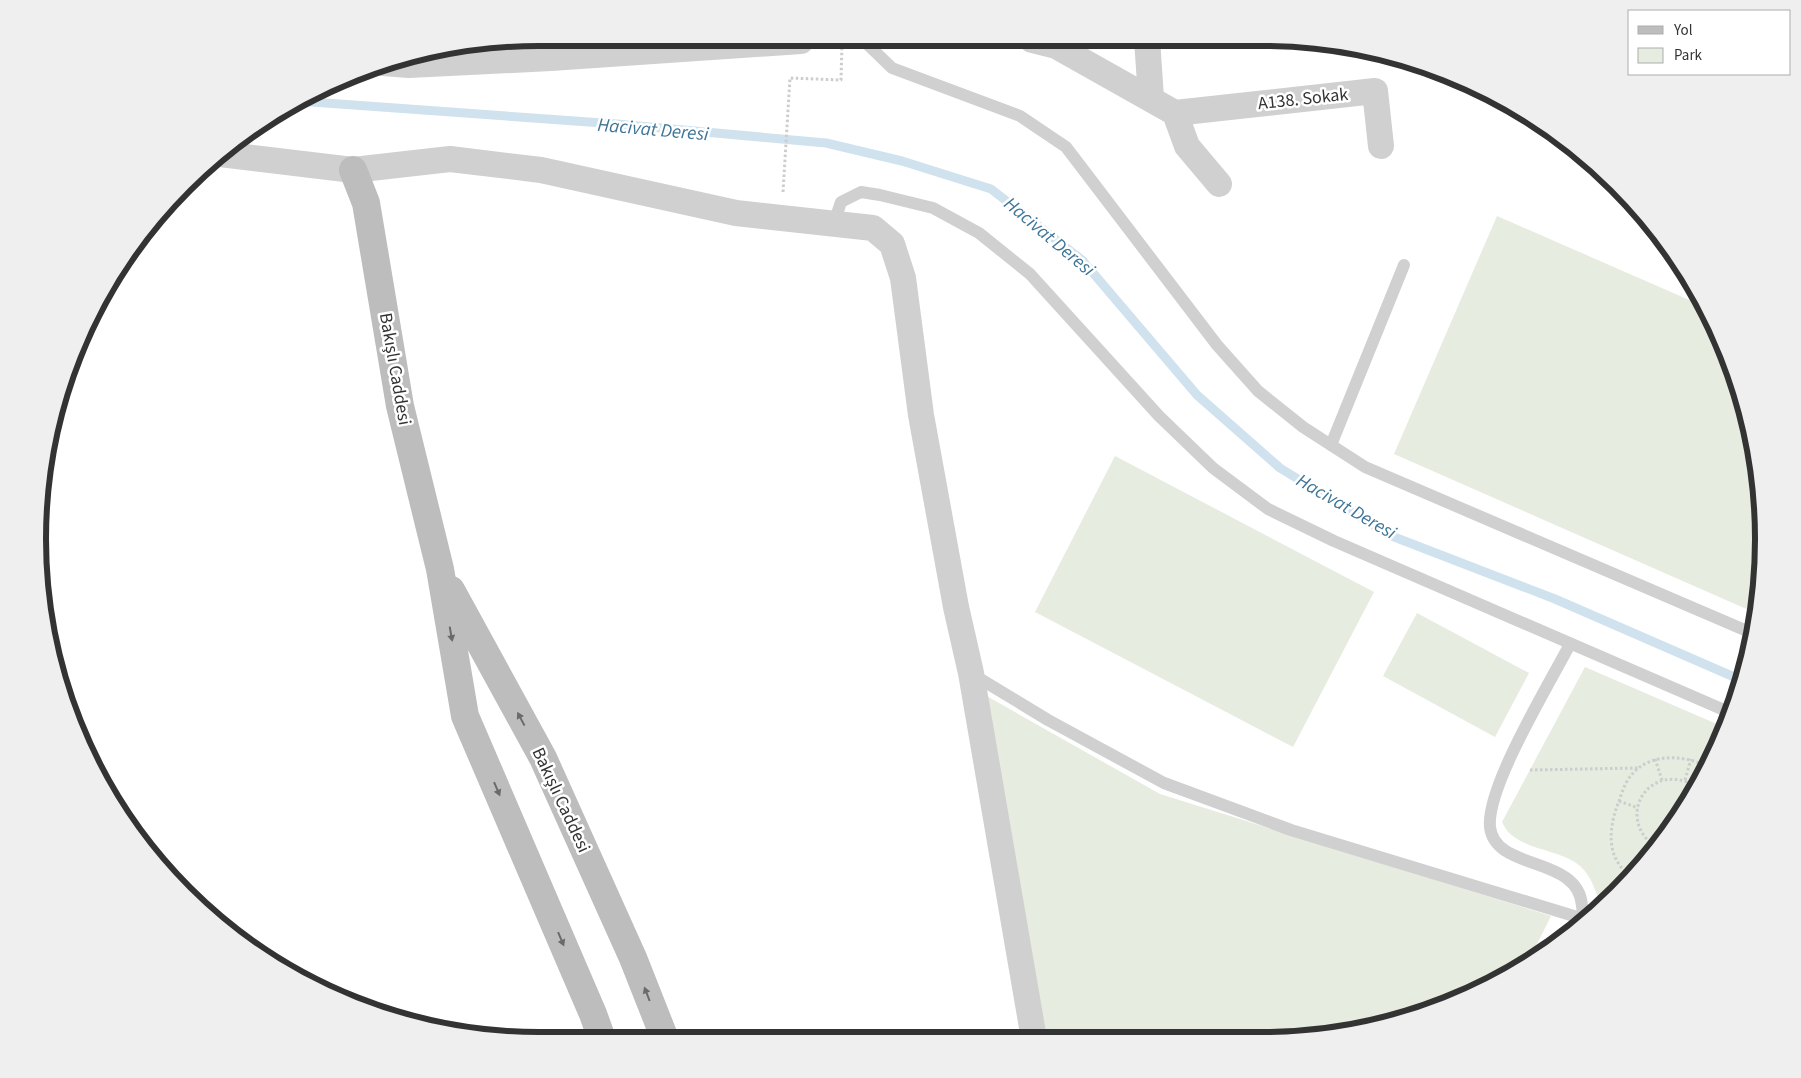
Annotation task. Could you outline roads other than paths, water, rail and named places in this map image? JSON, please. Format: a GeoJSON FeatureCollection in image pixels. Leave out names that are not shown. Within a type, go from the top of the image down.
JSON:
{"type":"FeatureCollection","features":[{"type":"Feature","properties":{"kind":"street"},"geometry":{"type":"LineString","coordinates":[[426,60],[552,50],[668,46]]}},
{"type":"Feature","properties":{"kind":"street"},"geometry":{"type":"LineString","coordinates":[[1056,46],[1175,113],[1187,146],[1219,184]]}},
{"type":"Feature","properties":{"kind":"street"},"geometry":{"type":"LineString","coordinates":[[1147,46],[1151,98]]}},
{"type":"Feature","properties":{"kind":"street","name":"A138. Sokak"},"geometry":{"type":"LineString","coordinates":[[1175,113],[1375,91],[1381,146]]}},
{"type":"Feature","properties":{"kind":"street"},"geometry":{"type":"LineString","coordinates":[[230,155],[353,170],[450,160],[542,170],[736,213],[873,228],[892,244],[903,278],[921,416],[956,607],[971,673],[1033,1032]]}},
{"type":"Feature","properties":{"kind":"street","name":"Bakışlı Caddesi"},"geometry":{"type":"LineString","coordinates":[[353,170],[366,203],[400,406],[440,569],[465,716],[599,1032]]}},
{"type":"Feature","properties":{"kind":"street","name":"Bakışlı Caddesi"},"geometry":{"type":"LineString","coordinates":[[440,569],[542,758],[633,958],[661,1032]]}},
{"type":"Feature","properties":{"kind":"lane"},"geometry":{"type":"LineString","coordinates":[[870,46],[892,68],[1020,116],[1066,146],[1218,345],[1258,391],[1331,445],[1365,467],[1746,630]]}},
{"type":"Feature","properties":{"kind":"lane"},"geometry":{"type":"LineString","coordinates":[[834,223],[841,202],[861,192],[933,208],[979,233],[1030,274],[1159,416],[1213,468],[1268,509],[1334,541],[1724,710]]}},
{"type":"Feature","properties":{"kind":"lane"},"geometry":{"type":"LineString","coordinates":[[1331,445],[1404,265]]}},
{"type":"Feature","properties":{"kind":"lane"},"geometry":{"type":"LineString","coordinates":[[1570,644],[1501,778],[1490,809],[1490,830],[1501,848],[1563,874],[1582,895],[1583,912]]}},
{"type":"Feature","properties":{"kind":"lane"},"geometry":{"type":"LineString","coordinates":[[971,673],[1048,720],[1164,783],[1291,830],[1576,918]]}},
{"type":"Feature","properties":{"kind":"waterway","name":"Hacivat Deresi"},"geometry":{"type":"LineString","coordinates":[[312,102],[617,124],[826,143],[902,161],[991,189],[1082,260],[1197,395],[1280,468],[1389,535],[1555,599],[1735,677]]}}]}
